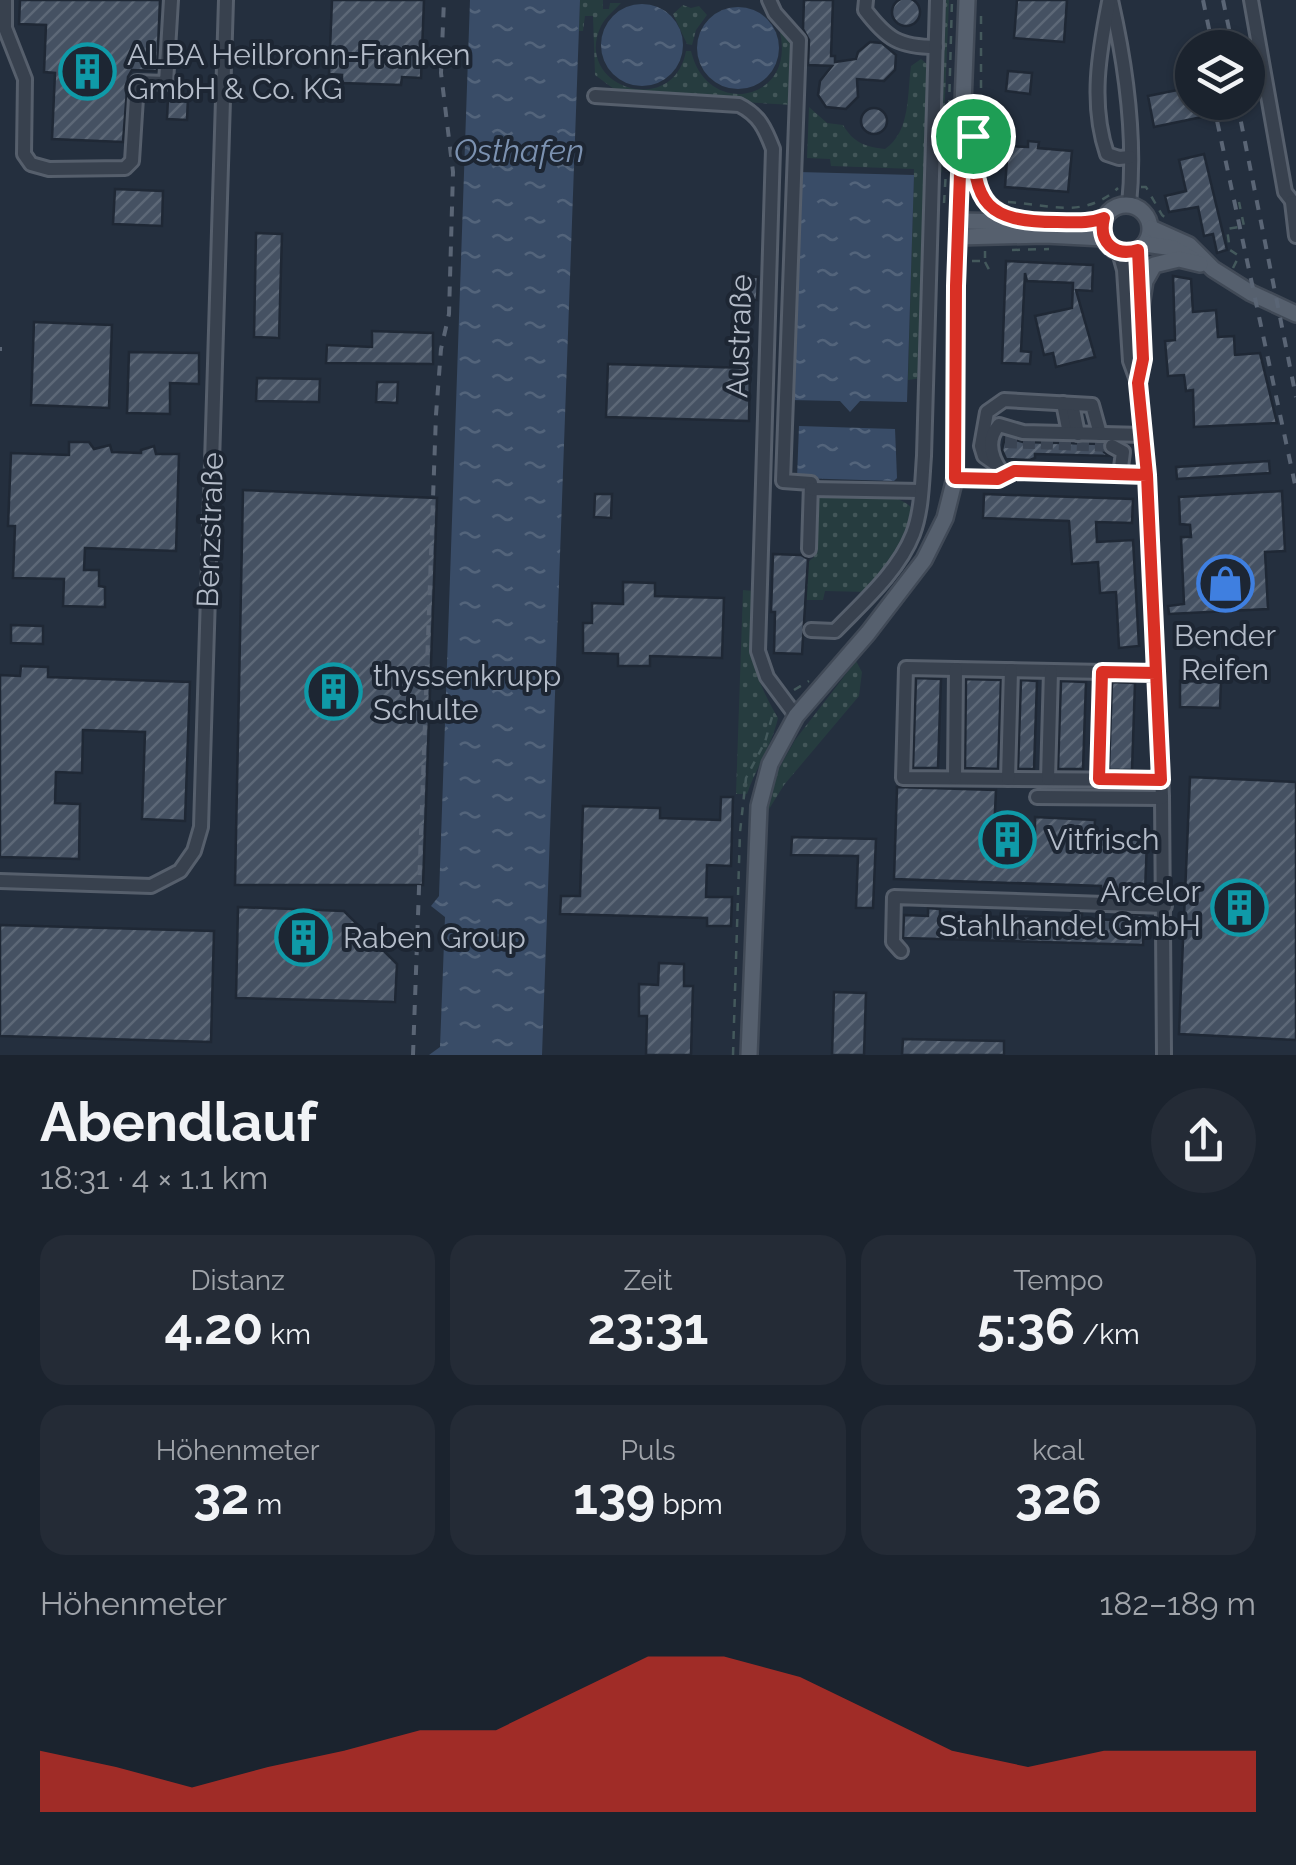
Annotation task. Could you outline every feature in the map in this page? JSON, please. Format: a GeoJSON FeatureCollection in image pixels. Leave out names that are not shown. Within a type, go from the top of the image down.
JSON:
{"type":"FeatureCollection","features":[{"type":"Feature","properties":{"kind":"main road"},"geometry":{"type":"LineString","coordinates":[[749,1055],[758,806],[770,764],[796,716],[911,580],[945,518],[955,478],[958,229],[967,0]]}},
{"type":"Feature","properties":{"kind":"main road"},"geometry":{"type":"LineString","coordinates":[[962,117],[973,136],[973,173],[980,195],[992,208],[1022,222]]}},
{"type":"Feature","properties":{"kind":"main road"},"geometry":{"type":"LineString","coordinates":[[958,229],[1022,222],[1087,222],[1104,218],[1112,209],[1129,204],[1146,215],[1145,241]]}},
{"type":"Feature","properties":{"kind":"main road"},"geometry":{"type":"LineString","coordinates":[[1104,218],[1104,238]]}},
{"type":"Feature","properties":{"kind":"main road"},"geometry":{"type":"LineString","coordinates":[[958,229],[1104,238],[1119,252],[1145,241],[1173,248],[1250,293],[1296,314]]}},
{"type":"Feature","properties":{"kind":"main road"},"geometry":{"type":"LineString","coordinates":[[1140,312],[1145,281],[1154,265],[1179,259],[1206,266]]}},
{"type":"Feature","properties":{"kind":"street"},"geometry":{"type":"LineString","coordinates":[[6,0],[5,28],[25,79],[24,154],[31,164],[50,169],[126,168],[132,161],[137,82],[166,83],[171,0]]}},
{"type":"Feature","properties":{"kind":"street","name":"Benzstraße"},"geometry":{"type":"LineString","coordinates":[[0,881],[150,886],[180,872],[194,851],[201,827],[226,0]]}},
{"type":"Feature","properties":{"kind":"street"},"geometry":{"type":"LineString","coordinates":[[769,0],[775,14],[799,40],[783,481],[811,482],[809,549]]}},
{"type":"Feature","properties":{"kind":"street"},"geometry":{"type":"LineString","coordinates":[[866,0],[865,10],[884,35],[913,47],[936,47]]}},
{"type":"Feature","properties":{"kind":"street"},"geometry":{"type":"LineString","coordinates":[[811,630],[835,631],[898,561],[914,532],[922,491],[937,0]]}},
{"type":"Feature","properties":{"kind":"street"},"geometry":{"type":"LineString","coordinates":[[1110,0],[1125,62],[1129,204]]}},
{"type":"Feature","properties":{"kind":"street"},"geometry":{"type":"LineString","coordinates":[[1110,0],[1096,66],[1100,134],[1107,154],[1130,157]]}},
{"type":"Feature","properties":{"kind":"street"},"geometry":{"type":"LineString","coordinates":[[1250,0],[1286,192],[1294,204],[1296,236]]}},
{"type":"Feature","properties":{"kind":"street","name":"Austraße"},"geometry":{"type":"LineString","coordinates":[[595,96],[739,105],[754,113],[766,129],[773,149],[758,652],[767,677],[796,716]]}},
{"type":"Feature","properties":{"kind":"street"},"geometry":{"type":"LineString","coordinates":[[1138,383],[1143,359],[1140,312],[1145,241]]}},
{"type":"Feature","properties":{"kind":"street"},"geometry":{"type":"LineString","coordinates":[[1119,252],[1147,475],[1162,798],[1164,1055]]}},
{"type":"Feature","properties":{"kind":"street"},"geometry":{"type":"LineString","coordinates":[[998,479],[1001,470],[984,456],[980,446],[985,416],[1004,400],[1092,405],[1084,434]]}},
{"type":"Feature","properties":{"kind":"street"},"geometry":{"type":"LineString","coordinates":[[1073,404],[1084,434]]}},
{"type":"Feature","properties":{"kind":"street"},"geometry":{"type":"LineString","coordinates":[[994,462],[999,440],[997,426],[1002,424],[1022,432],[1144,435]]}},
{"type":"Feature","properties":{"kind":"street"},"geometry":{"type":"LineString","coordinates":[[1112,446],[1123,452],[1120,475]]}},
{"type":"Feature","properties":{"kind":"street"},"geometry":{"type":"LineString","coordinates":[[955,478],[998,479],[1016,471],[1147,475]]}},
{"type":"Feature","properties":{"kind":"street"},"geometry":{"type":"LineString","coordinates":[[811,489],[922,491]]}},
{"type":"Feature","properties":{"kind":"street"},"geometry":{"type":"LineString","coordinates":[[1156,673],[906,668],[903,778],[1161,780]]}},
{"type":"Feature","properties":{"kind":"street"},"geometry":{"type":"LineString","coordinates":[[955,778],[956,669]]}},
{"type":"Feature","properties":{"kind":"street"},"geometry":{"type":"LineString","coordinates":[[1008,779],[1011,670]]}},
{"type":"Feature","properties":{"kind":"street"},"geometry":{"type":"LineString","coordinates":[[1048,779],[1051,671]]}},
{"type":"Feature","properties":{"kind":"street"},"geometry":{"type":"LineString","coordinates":[[1099,779],[1102,672]]}},
{"type":"Feature","properties":{"kind":"street"},"geometry":{"type":"LineString","coordinates":[[1037,797],[1162,798]]}},
{"type":"Feature","properties":{"kind":"street"},"geometry":{"type":"LineString","coordinates":[[901,951],[893,942],[894,898],[1164,906]]}},
{"type":"Feature","properties":{"kind":"path"},"geometry":{"type":"LineString","coordinates":[[981,0],[981,142]]}},
{"type":"Feature","properties":{"kind":"path"},"geometry":{"type":"LineString","coordinates":[[1232,269],[1239,256],[1230,250],[1226,229],[1244,226],[1239,202]]}},
{"type":"Feature","properties":{"kind":"path"},"geometry":{"type":"LineString","coordinates":[[985,261],[992,275]]}},
{"type":"Feature","properties":{"kind":"green space"},"geometry":{"type":"Polygon","coordinates":[[[580,0],[603,0],[603,9],[609,9],[610,3],[621,3],[601,26],[596,47],[600,65],[612,79],[628,87],[646,89],[663,85],[677,72],[686,51],[691,51],[700,73],[714,86],[730,93],[748,93],[763,87],[775,74],[781,56],[780,33],[785,31],[795,50],[793,105],[622,95],[595,75],[593,16],[585,16],[583,31],[579,31],[580,0]]]}},
{"type":"Feature","properties":{"kind":"green space"},"geometry":{"type":"Polygon","coordinates":[[[941,0],[949,0],[942,173],[936,161],[941,0]]]}},
{"type":"Feature","properties":{"kind":"green space"},"geometry":{"type":"Polygon","coordinates":[[[683,5],[699,6],[707,15],[696,30],[692,45],[687,44],[673,14],[683,5]]]}},
{"type":"Feature","properties":{"kind":"green space"},"geometry":{"type":"Polygon","coordinates":[[[921,59],[933,69],[922,378],[908,380],[914,169],[831,166],[830,159],[807,158],[809,107],[827,123],[843,125],[860,143],[885,149],[904,122],[911,66],[921,59]]]}},
{"type":"Feature","properties":{"kind":"green space"},"geometry":{"type":"Polygon","coordinates":[[[815,493],[884,495],[914,511],[896,558],[867,592],[825,591],[823,600],[806,600],[807,563],[814,557],[815,493]]]}},
{"type":"Feature","properties":{"kind":"green space"},"geometry":{"type":"Polygon","coordinates":[[[743,590],[753,591],[753,656],[761,684],[778,718],[747,794],[736,794],[743,590]]]}},
{"type":"Feature","properties":{"kind":"green space"},"geometry":{"type":"Polygon","coordinates":[[[856,661],[862,672],[859,696],[784,785],[766,814],[777,772],[795,740],[856,661]]]}},
{"type":"Feature","properties":{"kind":"water","name":"Osthafen"},"geometry":{"type":"Polygon","coordinates":[[[470,0],[580,0],[542,1055],[429,1055],[440,1047],[445,917],[431,906],[439,896],[470,0]]]}},
{"type":"Feature","properties":{"kind":"water"},"geometry":{"type":"Polygon","coordinates":[[[642,4],[658,7],[671,16],[680,29],[680,61],[671,74],[658,83],[642,86],[626,83],[613,74],[604,61],[601,45],[604,29],[613,16],[626,7],[642,4]]]}},
{"type":"Feature","properties":{"kind":"water"},"geometry":{"type":"Polygon","coordinates":[[[738,7],[754,10],[767,19],[776,32],[776,64],[767,77],[754,86],[738,89],[722,86],[709,77],[700,64],[697,48],[700,32],[709,19],[722,10],[738,7]]]}},
{"type":"Feature","properties":{"kind":"water"},"geometry":{"type":"Polygon","coordinates":[[[798,172],[914,175],[907,402],[860,401],[850,412],[840,401],[791,400],[798,172]]]}},
{"type":"Feature","properties":{"kind":"water"},"geometry":{"type":"Polygon","coordinates":[[[799,426],[895,429],[897,478],[797,478],[799,426]]]}},
{"type":"Feature","properties":{"kind":"building"},"geometry":{"type":"Polygon","coordinates":[[[901,-1],[911,-1],[919,7],[919,17],[911,25],[901,25],[893,17],[893,7],[901,-1]]]}},
{"type":"Feature","properties":{"kind":"building","name":"ALBA Heilbronn-Franken GmbH & Co. KG"},"geometry":{"type":"Polygon","coordinates":[[[20,0],[160,0],[157,71],[132,70],[128,77],[123,142],[52,139],[55,73],[44,72],[46,25],[19,24],[20,0]]]}},
{"type":"Feature","properties":{"kind":"building"},"geometry":{"type":"Polygon","coordinates":[[[332,0],[424,0],[421,78],[402,77],[401,85],[342,83],[342,75],[329,74],[332,0]]]}},
{"type":"Feature","properties":{"kind":"building"},"geometry":{"type":"Polygon","coordinates":[[[804,0],[833,0],[831,56],[835,56],[835,62],[856,59],[870,42],[882,43],[896,55],[895,70],[884,81],[857,79],[858,97],[846,109],[826,107],[818,95],[820,81],[832,66],[808,65],[804,0]]]}},
{"type":"Feature","properties":{"kind":"building"},"geometry":{"type":"Polygon","coordinates":[[[1017,0],[1067,0],[1064,42],[1014,38],[1017,0]]]}},
{"type":"Feature","properties":{"kind":"building"},"geometry":{"type":"Polygon","coordinates":[[[1008,71],[1032,73],[1030,94],[1006,91],[1008,71]]]}},
{"type":"Feature","properties":{"kind":"building"},"geometry":{"type":"Polygon","coordinates":[[[1175,90],[1175,120],[1188,120],[1154,127],[1148,96],[1175,90]]]}},
{"type":"Feature","properties":{"kind":"building"},"geometry":{"type":"Polygon","coordinates":[[[168,98],[188,98],[187,120],[167,119],[168,98]]]}},
{"type":"Feature","properties":{"kind":"building"},"geometry":{"type":"Polygon","coordinates":[[[874,108],[883,112],[887,121],[883,130],[874,134],[865,130],[861,121],[865,112],[874,108]]]}},
{"type":"Feature","properties":{"kind":"building"},"geometry":{"type":"Polygon","coordinates":[[[1028,141],[1039,142],[1038,148],[1072,151],[1068,192],[1005,187],[1008,146],[1028,147],[1028,141]]]}},
{"type":"Feature","properties":{"kind":"building"},"geometry":{"type":"Polygon","coordinates":[[[1204,154],[1227,250],[1217,253],[1213,234],[1204,236],[1198,207],[1169,212],[1165,196],[1186,191],[1179,160],[1204,154]]]}},
{"type":"Feature","properties":{"kind":"building"},"geometry":{"type":"Polygon","coordinates":[[[115,189],[163,191],[162,226],[113,224],[115,189]]]}},
{"type":"Feature","properties":{"kind":"building"},"geometry":{"type":"Polygon","coordinates":[[[256,233],[282,234],[279,338],[254,337],[256,233]]]}},
{"type":"Feature","properties":{"kind":"building"},"geometry":{"type":"Polygon","coordinates":[[[1006,261],[1093,265],[1092,291],[1076,290],[1095,357],[1056,367],[1053,353],[1044,355],[1035,316],[1072,308],[1073,283],[1027,281],[1025,273],[1021,351],[1031,352],[1030,364],[1002,363],[1006,261]]]}},
{"type":"Feature","properties":{"kind":"building"},"geometry":{"type":"Polygon","coordinates":[[[733,275],[758,277],[757,300],[732,299],[733,275]]]}},
{"type":"Feature","properties":{"kind":"building"},"geometry":{"type":"Polygon","coordinates":[[[1173,276],[1191,279],[1193,312],[1216,310],[1218,337],[1234,336],[1235,355],[1260,353],[1277,423],[1194,427],[1193,390],[1186,391],[1184,375],[1168,376],[1165,341],[1175,340],[1173,276]]]}},
{"type":"Feature","properties":{"kind":"building"},"geometry":{"type":"Polygon","coordinates":[[[34,322],[112,325],[109,408],[31,405],[34,322]]]}},
{"type":"Feature","properties":{"kind":"building"},"geometry":{"type":"Polygon","coordinates":[[[372,331],[433,333],[433,364],[326,363],[327,345],[372,347],[372,331]]]}},
{"type":"Feature","properties":{"kind":"building"},"geometry":{"type":"Polygon","coordinates":[[[129,352],[199,353],[199,384],[170,383],[170,414],[127,413],[129,352]]]}},
{"type":"Feature","properties":{"kind":"building"},"geometry":{"type":"Polygon","coordinates":[[[608,364],[750,368],[749,421],[606,417],[608,364]]]}},
{"type":"Feature","properties":{"kind":"building"},"geometry":{"type":"Polygon","coordinates":[[[257,378],[320,379],[319,402],[256,401],[257,378]]]}},
{"type":"Feature","properties":{"kind":"building"},"geometry":{"type":"Polygon","coordinates":[[[377,382],[398,382],[397,403],[376,402],[377,382]]]}},
{"type":"Feature","properties":{"kind":"building"},"geometry":{"type":"Polygon","coordinates":[[[1005,437],[1023,442],[1102,444],[1110,456],[1035,454],[1030,460],[1006,459],[1002,450],[1005,437]]]}},
{"type":"Feature","properties":{"kind":"building"},"geometry":{"type":"Polygon","coordinates":[[[69,442],[89,442],[94,449],[110,445],[112,452],[141,453],[154,446],[156,454],[179,454],[176,551],[85,548],[84,570],[99,570],[99,586],[105,587],[105,607],[63,606],[64,579],[13,578],[15,526],[8,526],[11,453],[69,455],[69,442]]]}},
{"type":"Feature","properties":{"kind":"building"},"geometry":{"type":"Polygon","coordinates":[[[1269,461],[1270,473],[1177,479],[1176,467],[1269,461]]]}},
{"type":"Feature","properties":{"kind":"building","name":"thyssenkrupp Schulte"},"geometry":{"type":"Polygon","coordinates":[[[243,490],[437,498],[423,885],[235,885],[243,490]]]}},
{"type":"Feature","properties":{"kind":"building"},"geometry":{"type":"Polygon","coordinates":[[[1282,491],[1285,551],[1265,552],[1268,609],[1169,614],[1168,606],[1184,604],[1181,537],[1191,537],[1190,525],[1180,524],[1179,497],[1282,491]]]}},
{"type":"Feature","properties":{"kind":"building"},"geometry":{"type":"Polygon","coordinates":[[[595,494],[612,494],[611,518],[594,517],[595,494]]]}},
{"type":"Feature","properties":{"kind":"building"},"geometry":{"type":"Polygon","coordinates":[[[984,494],[1133,499],[1132,523],[1096,522],[1097,542],[1133,540],[1139,646],[1119,648],[1116,592],[1100,593],[1098,562],[1072,564],[1069,521],[983,518],[984,494]]]}},
{"type":"Feature","properties":{"kind":"building"},"geometry":{"type":"Polygon","coordinates":[[[773,554],[808,559],[802,654],[774,653],[773,554]]]}},
{"type":"Feature","properties":{"kind":"building"},"geometry":{"type":"Polygon","coordinates":[[[623,582],[655,583],[655,596],[724,598],[722,658],[650,656],[650,666],[618,666],[618,654],[583,653],[583,623],[592,623],[592,603],[623,604],[623,582]]]}},
{"type":"Feature","properties":{"kind":"building"},"geometry":{"type":"Polygon","coordinates":[[[11,625],[43,626],[43,644],[11,643],[11,625]]]}},
{"type":"Feature","properties":{"kind":"building"},"geometry":{"type":"Polygon","coordinates":[[[21,666],[48,667],[48,677],[190,682],[185,821],[142,819],[145,732],[83,730],[82,773],[56,772],[55,803],[80,804],[79,859],[0,857],[0,675],[20,676],[21,666]]]}},
{"type":"Feature","properties":{"kind":"building"},"geometry":{"type":"Polygon","coordinates":[[[916,678],[941,679],[938,768],[913,768],[916,678]]]}},
{"type":"Feature","properties":{"kind":"building"},"geometry":{"type":"Polygon","coordinates":[[[966,679],[1001,680],[998,769],[965,768],[966,679]]]}},
{"type":"Feature","properties":{"kind":"building"},"geometry":{"type":"Polygon","coordinates":[[[1021,680],[1037,681],[1034,769],[1018,769],[1021,680]]]}},
{"type":"Feature","properties":{"kind":"building"},"geometry":{"type":"Polygon","coordinates":[[[1061,681],[1086,682],[1083,769],[1058,769],[1061,681]]]}},
{"type":"Feature","properties":{"kind":"building"},"geometry":{"type":"Polygon","coordinates":[[[1180,681],[1221,682],[1220,708],[1180,707],[1180,681]]]}},
{"type":"Feature","properties":{"kind":"building"},"geometry":{"type":"Polygon","coordinates":[[[1112,682],[1135,683],[1132,770],[1109,770],[1112,682]]]}},
{"type":"Feature","properties":{"kind":"building","name":"Arcelor Stahlhandel GmbH"},"geometry":{"type":"Polygon","coordinates":[[[1190,777],[1296,782],[1296,1040],[1179,1034],[1190,777]]]}},
{"type":"Feature","properties":{"kind":"building","name":"Vitfrisch"},"geometry":{"type":"Polygon","coordinates":[[[897,787],[996,790],[994,832],[1035,833],[1035,817],[1095,820],[1094,838],[1147,840],[1145,892],[1101,891],[1101,886],[894,879],[897,787]]]}},
{"type":"Feature","properties":{"kind":"building"},"geometry":{"type":"Polygon","coordinates":[[[721,797],[733,797],[731,866],[707,865],[706,897],[732,897],[731,926],[707,926],[707,918],[560,914],[561,896],[580,896],[583,806],[660,808],[660,818],[720,820],[721,797]]]}},
{"type":"Feature","properties":{"kind":"building"},"geometry":{"type":"Polygon","coordinates":[[[792,837],[876,839],[873,908],[856,908],[858,856],[791,855],[792,837]]]}},
{"type":"Feature","properties":{"kind":"building","name":"Raben Group"},"geometry":{"type":"Polygon","coordinates":[[[238,907],[344,911],[397,964],[395,1002],[236,998],[238,907]]]}},
{"type":"Feature","properties":{"kind":"building"},"geometry":{"type":"Polygon","coordinates":[[[928,908],[940,909],[940,915],[1003,917],[1003,911],[1015,911],[1015,916],[1071,918],[1071,913],[1082,913],[1082,919],[1117,920],[1118,914],[1144,915],[1143,945],[903,938],[904,915],[928,916],[928,908]]]}},
{"type":"Feature","properties":{"kind":"building"},"geometry":{"type":"Polygon","coordinates":[[[0,925],[214,931],[211,1042],[0,1036],[0,925]]]}},
{"type":"Feature","properties":{"kind":"building"},"geometry":{"type":"Polygon","coordinates":[[[659,963],[684,964],[684,986],[693,986],[691,1055],[646,1055],[647,1016],[639,1016],[639,984],[658,985],[659,963]]]}},
{"type":"Feature","properties":{"kind":"building"},"geometry":{"type":"Polygon","coordinates":[[[834,992],[866,993],[864,1055],[832,1055],[834,992]]]}},
{"type":"Feature","properties":{"kind":"building"},"geometry":{"type":"Polygon","coordinates":[[[903,1039],[1004,1041],[1004,1055],[902,1055],[903,1039]]]}},
{"type":"Feature","properties":{"kind":"tunnel"},"geometry":{"type":"LineString","coordinates":[[1005,442],[1112,446]]}},
{"type":"Feature","properties":{"kind":"railway"},"geometry":{"type":"LineString","coordinates":[[413,1055],[436,415],[441,349],[449,314],[453,172],[441,73],[444,0]]}},
{"type":"Feature","properties":{"kind":"railway"},"geometry":{"type":"LineString","coordinates":[[1203,0],[1209,30]]}},
{"type":"Feature","properties":{"kind":"railway"},"geometry":{"type":"LineString","coordinates":[[1223,0],[1229,30]]}},
{"type":"Feature","properties":{"kind":"railway"},"geometry":{"type":"LineString","coordinates":[[1217,120],[1296,489]]}},
{"type":"Feature","properties":{"kind":"railway"},"geometry":{"type":"LineString","coordinates":[[1241,120],[1296,397]]}},
{"type":"Feature","properties":{"kind":"place","name":"ALBA Heilbronn-Franken GmbH & Co. KG"},"geometry":{"type":"Point","coordinates":[88,71]}},
{"type":"Feature","properties":{"kind":"place","name":"Bender Reifen"},"geometry":{"type":"Point","coordinates":[1225,583]}},
{"type":"Feature","properties":{"kind":"place","name":"thyssenkrupp Schulte"},"geometry":{"type":"Point","coordinates":[334,692]}},
{"type":"Feature","properties":{"kind":"place","name":"Vitfrisch"},"geometry":{"type":"Point","coordinates":[1008,839]}},
{"type":"Feature","properties":{"kind":"place","name":"Arcelor Stahlhandel GmbH"},"geometry":{"type":"Point","coordinates":[1240,908]}},
{"type":"Feature","properties":{"kind":"place","name":"Raben Group"},"geometry":{"type":"Point","coordinates":[304,937]}},
{"type":"Feature","properties":{"kind":"route"},"geometry":{"type":"LineString","coordinates":[[973,136],[962,117],[955,478],[998,479],[1014,471],[1147,475],[1161,780],[1099,779],[1102,672],[1156,673],[1147,475],[1138,383],[1143,359],[1138,250],[1125,253],[1110,246],[1102,231],[1104,218],[1087,222],[1022,222],[992,208],[980,195],[973,173],[973,136]]}}]}
